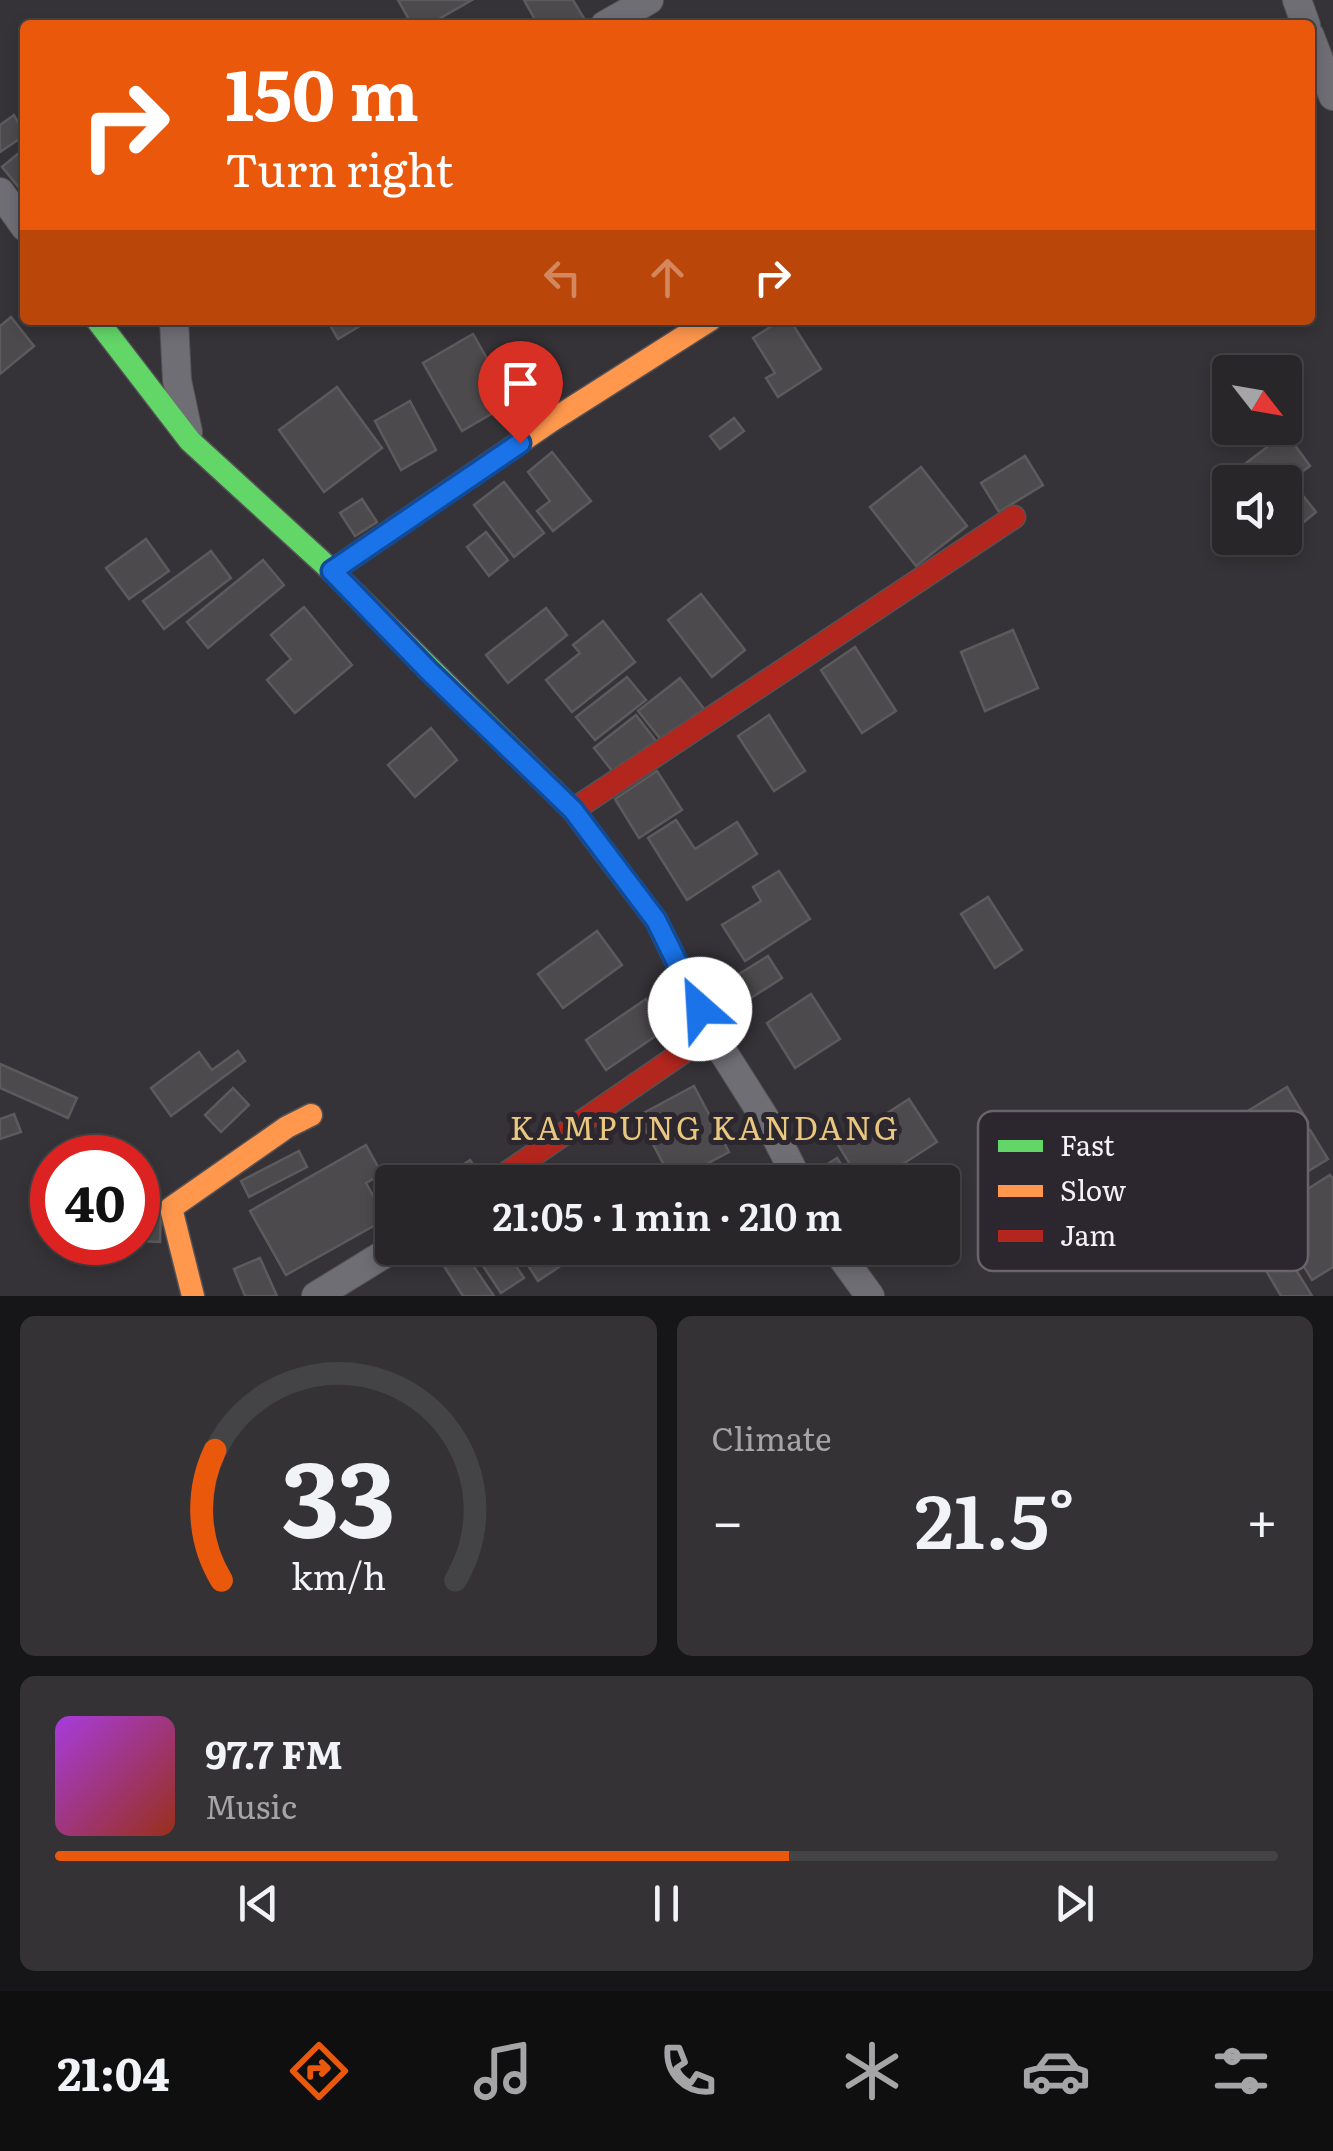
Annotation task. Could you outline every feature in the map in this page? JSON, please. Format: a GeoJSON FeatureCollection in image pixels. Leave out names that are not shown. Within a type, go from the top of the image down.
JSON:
{"type":"FeatureCollection","features":[{"type":"Feature","properties":{"kind":"street"},"geometry":{"type":"LineString","coordinates":[[614,20],[649,0]]}},
{"type":"Feature","properties":{"kind":"street"},"geometry":{"type":"LineString","coordinates":[[1315,49],[1333,96]]}},
{"type":"Feature","properties":{"kind":"street"},"geometry":{"type":"LineString","coordinates":[[0,192],[20,220]]}},
{"type":"Feature","properties":{"kind":"street"},"geometry":{"type":"LineString","coordinates":[[101,325],[190,441],[332,571],[573,810],[656,920],[712,1033],[791,1165]]}},
{"type":"Feature","properties":{"kind":"street"},"geometry":{"type":"LineString","coordinates":[[174,325],[177,380],[190,441]]}},
{"type":"Feature","properties":{"kind":"street"},"geometry":{"type":"LineString","coordinates":[[332,571],[702,325]]}},
{"type":"Feature","properties":{"kind":"street"},"geometry":{"type":"LineString","coordinates":[[573,810],[1014,516]]}},
{"type":"Feature","properties":{"kind":"street"},"geometry":{"type":"LineString","coordinates":[[519,1165],[712,1033]]}},
{"type":"Feature","properties":{"kind":"street"},"geometry":{"type":"LineString","coordinates":[[192,1296],[172,1208],[218,1171],[253,1154],[299,1118],[312,1115]]}},
{"type":"Feature","properties":{"kind":"street"},"geometry":{"type":"LineString","coordinates":[[316,1296],[375,1260]]}},
{"type":"Feature","properties":{"kind":"street"},"geometry":{"type":"LineString","coordinates":[[847,1265],[870,1296]]}},
{"type":"Feature","properties":{"kind":"building"},"geometry":{"type":"Polygon","coordinates":[[[398,0],[472,0],[440,20],[409,20],[398,0]]]}},
{"type":"Feature","properties":{"kind":"building"},"geometry":{"type":"Polygon","coordinates":[[[524,0],[573,0],[585,20],[535,20],[524,0]]]}},
{"type":"Feature","properties":{"kind":"building"},"geometry":{"type":"Polygon","coordinates":[[[14,115],[20,126],[20,138],[0,152],[0,125],[14,115]]]}},
{"type":"Feature","properties":{"kind":"building"},"geometry":{"type":"Polygon","coordinates":[[[20,152],[20,189],[2,167],[20,152]]]}},
{"type":"Feature","properties":{"kind":"building"},"geometry":{"type":"Polygon","coordinates":[[[11,317],[34,346],[0,374],[0,326],[11,317]]]}},
{"type":"Feature","properties":{"kind":"building"},"geometry":{"type":"Polygon","coordinates":[[[330,325],[362,325],[338,339],[330,325]]]}},
{"type":"Feature","properties":{"kind":"building"},"geometry":{"type":"Polygon","coordinates":[[[773,325],[793,325],[821,369],[778,397],[766,378],[775,373],[753,338],[773,325]]]}},
{"type":"Feature","properties":{"kind":"building"},"geometry":{"type":"Polygon","coordinates":[[[473,334],[512,402],[462,431],[423,363],[473,334]]]}},
{"type":"Feature","properties":{"kind":"building"},"geometry":{"type":"Polygon","coordinates":[[[337,387],[382,448],[324,492],[279,430],[337,387]]]}},
{"type":"Feature","properties":{"kind":"building"},"geometry":{"type":"Polygon","coordinates":[[[410,401],[436,450],[401,470],[375,421],[410,401]]]}},
{"type":"Feature","properties":{"kind":"building"},"geometry":{"type":"Polygon","coordinates":[[[734,418],[744,431],[720,449],[710,436],[734,418]]]}},
{"type":"Feature","properties":{"kind":"building"},"geometry":{"type":"Polygon","coordinates":[[[1270,445],[1295,445],[1310,466],[1302,472],[1302,465],[1243,465],[1270,445]]]}},
{"type":"Feature","properties":{"kind":"building"},"geometry":{"type":"Polygon","coordinates":[[[552,452],[591,501],[553,531],[537,511],[550,501],[528,472],[552,452]]]}},
{"type":"Feature","properties":{"kind":"building"},"geometry":{"type":"Polygon","coordinates":[[[1025,456],[1043,485],[999,512],[981,483],[1025,456]]]}},
{"type":"Feature","properties":{"kind":"building"},"geometry":{"type":"Polygon","coordinates":[[[921,467],[967,526],[916,566],[870,507],[921,467]]]}},
{"type":"Feature","properties":{"kind":"building"},"geometry":{"type":"Polygon","coordinates":[[[504,482],[544,533],[514,557],[474,505],[504,482]]]}},
{"type":"Feature","properties":{"kind":"building"},"geometry":{"type":"Polygon","coordinates":[[[1302,494],[1316,512],[1302,524],[1302,494]]]}},
{"type":"Feature","properties":{"kind":"building"},"geometry":{"type":"Polygon","coordinates":[[[362,499],[377,522],[355,536],[340,513],[362,499]]]}},
{"type":"Feature","properties":{"kind":"building"},"geometry":{"type":"Polygon","coordinates":[[[486,532],[508,560],[489,576],[467,547],[486,532]]]}},
{"type":"Feature","properties":{"kind":"building"},"geometry":{"type":"Polygon","coordinates":[[[146,539],[169,571],[129,599],[106,568],[146,539]]]}},
{"type":"Feature","properties":{"kind":"building"},"geometry":{"type":"Polygon","coordinates":[[[211,551],[231,578],[164,629],[143,601],[211,551]]]}},
{"type":"Feature","properties":{"kind":"building"},"geometry":{"type":"Polygon","coordinates":[[[263,560],[284,585],[208,648],[187,622],[263,560]]]}},
{"type":"Feature","properties":{"kind":"building"},"geometry":{"type":"Polygon","coordinates":[[[701,594],[745,650],[712,677],[668,620],[701,594]]]}},
{"type":"Feature","properties":{"kind":"building"},"geometry":{"type":"Polygon","coordinates":[[[304,607],[352,665],[295,713],[267,680],[291,659],[271,635],[304,607]]]}},
{"type":"Feature","properties":{"kind":"building"},"geometry":{"type":"Polygon","coordinates":[[[546,608],[567,635],[508,683],[486,655],[546,608]]]}},
{"type":"Feature","properties":{"kind":"building"},"geometry":{"type":"Polygon","coordinates":[[[603,621],[635,662],[572,712],[546,680],[580,653],[573,645],[603,621]]]}},
{"type":"Feature","properties":{"kind":"building"},"geometry":{"type":"Polygon","coordinates":[[[1013,630],[1038,688],[985,711],[961,652],[1013,630]]]}},
{"type":"Feature","properties":{"kind":"building"},"geometry":{"type":"Polygon","coordinates":[[[855,647],[896,711],[862,733],[821,670],[855,647]]]}},
{"type":"Feature","properties":{"kind":"building"},"geometry":{"type":"Polygon","coordinates":[[[627,677],[646,700],[595,740],[576,717],[627,677]]]}},
{"type":"Feature","properties":{"kind":"building"},"geometry":{"type":"Polygon","coordinates":[[[680,678],[705,710],[663,742],[638,711],[680,678]]]}},
{"type":"Feature","properties":{"kind":"building"},"geometry":{"type":"Polygon","coordinates":[[[636,715],[659,745],[617,777],[594,748],[636,715]]]}},
{"type":"Feature","properties":{"kind":"building"},"geometry":{"type":"Polygon","coordinates":[[[769,715],[805,771],[774,791],[738,736],[769,715]]]}},
{"type":"Feature","properties":{"kind":"building"},"geometry":{"type":"Polygon","coordinates":[[[431,728],[457,760],[415,797],[388,765],[431,728]]]}},
{"type":"Feature","properties":{"kind":"building"},"geometry":{"type":"Polygon","coordinates":[[[657,771],[682,810],[639,838],[615,799],[657,771]]]}},
{"type":"Feature","properties":{"kind":"building"},"geometry":{"type":"Polygon","coordinates":[[[676,820],[695,849],[737,822],[757,854],[687,900],[648,838],[676,820]]]}},
{"type":"Feature","properties":{"kind":"building"},"geometry":{"type":"Polygon","coordinates":[[[779,871],[810,919],[745,961],[722,925],[761,901],[753,887],[779,871]]]}},
{"type":"Feature","properties":{"kind":"building"},"geometry":{"type":"Polygon","coordinates":[[[988,897],[1022,950],[995,968],[961,914],[988,897]]]}},
{"type":"Feature","properties":{"kind":"building"},"geometry":{"type":"Polygon","coordinates":[[[597,931],[622,965],[563,1008],[538,974],[597,931]]]}},
{"type":"Feature","properties":{"kind":"building"},"geometry":{"type":"Polygon","coordinates":[[[768,956],[782,978],[737,1007],[723,984],[768,956]]]}},
{"type":"Feature","properties":{"kind":"building"},"geometry":{"type":"Polygon","coordinates":[[[811,994],[840,1039],[795,1068],[767,1023],[811,994]]]}},
{"type":"Feature","properties":{"kind":"building"},"geometry":{"type":"Polygon","coordinates":[[[646,999],[666,1029],[606,1070],[586,1040],[646,999]]]}},
{"type":"Feature","properties":{"kind":"building"},"geometry":{"type":"Polygon","coordinates":[[[238,1051],[245,1061],[171,1116],[151,1088],[199,1052],[212,1070],[238,1051]]]}},
{"type":"Feature","properties":{"kind":"building"},"geometry":{"type":"Polygon","coordinates":[[[0,1064],[77,1098],[68,1118],[0,1088],[0,1064]]]}},
{"type":"Feature","properties":{"kind":"building"},"geometry":{"type":"Polygon","coordinates":[[[694,1086],[729,1152],[705,1165],[664,1165],[638,1116],[694,1086]]]}},
{"type":"Feature","properties":{"kind":"building"},"geometry":{"type":"Polygon","coordinates":[[[1287,1087],[1301,1111],[1248,1111],[1287,1087]]]}},
{"type":"Feature","properties":{"kind":"building"},"geometry":{"type":"Polygon","coordinates":[[[233,1088],[249,1105],[221,1132],[205,1115],[233,1088]]]}},
{"type":"Feature","properties":{"kind":"building"},"geometry":{"type":"Polygon","coordinates":[[[909,1099],[937,1142],[901,1165],[850,1165],[838,1145],[909,1099]]]}},
{"type":"Feature","properties":{"kind":"building"},"geometry":{"type":"Polygon","coordinates":[[[14,1114],[21,1132],[0,1139],[0,1119],[14,1114]]]}},
{"type":"Feature","properties":{"kind":"building"},"geometry":{"type":"Polygon","coordinates":[[[1308,1131],[1328,1159],[1308,1171],[1308,1131]]]}},
{"type":"Feature","properties":{"kind":"building"},"geometry":{"type":"Polygon","coordinates":[[[366,1145],[377,1165],[375,1178],[366,1183],[375,1199],[375,1225],[286,1275],[250,1211],[366,1145]]]}},
{"type":"Feature","properties":{"kind":"building"},"geometry":{"type":"Polygon","coordinates":[[[299,1151],[307,1167],[249,1197],[241,1181],[299,1151]]]}},
{"type":"Feature","properties":{"kind":"building"},"geometry":{"type":"Polygon","coordinates":[[[1330,1175],[1333,1179],[1333,1267],[1312,1280],[1307,1271],[1308,1189],[1330,1175]]]}},
{"type":"Feature","properties":{"kind":"building"},"geometry":{"type":"Polygon","coordinates":[[[260,1258],[277,1296],[245,1296],[234,1269],[260,1258]]]}},
{"type":"Feature","properties":{"kind":"building"},"geometry":{"type":"Polygon","coordinates":[[[443,1265],[473,1265],[494,1296],[463,1296],[443,1265]]]}},
{"type":"Feature","properties":{"kind":"building"},"geometry":{"type":"Polygon","coordinates":[[[482,1265],[515,1265],[524,1278],[501,1293],[482,1265]]]}},
{"type":"Feature","properties":{"kind":"building"},"geometry":{"type":"Polygon","coordinates":[[[528,1265],[562,1265],[538,1281],[528,1265]]]}},
{"type":"Feature","properties":{"kind":"building"},"geometry":{"type":"Polygon","coordinates":[[[1266,1271],[1297,1271],[1312,1296],[1281,1296],[1266,1271]]]}},
{"type":"Feature","properties":{"kind":"traffic: fast"},"geometry":{"type":"LineString","coordinates":[[101,325],[190,441],[332,571],[573,810],[608,857]]}},
{"type":"Feature","properties":{"kind":"traffic: slow"},"geometry":{"type":"LineString","coordinates":[[332,571],[551,421],[702,325]]}},
{"type":"Feature","properties":{"kind":"traffic: slow"},"geometry":{"type":"LineString","coordinates":[[193,1296],[171,1208],[287,1127],[311,1115]]}},
{"type":"Feature","properties":{"kind":"traffic: jam"},"geometry":{"type":"LineString","coordinates":[[573,810],[1014,517]]}},
{"type":"Feature","properties":{"kind":"traffic: jam"},"geometry":{"type":"LineString","coordinates":[[519,1165],[711,1033],[656,920],[608,857]]}},
{"type":"Feature","properties":{"kind":"district","name":"KAMPUNG KANDANG"},"geometry":{"type":"Point","coordinates":[705,1129]}},
{"type":"Feature","properties":{"kind":"route"},"geometry":{"type":"LineString","coordinates":[[520,443],[332,571],[573,810],[656,920],[700,1009]]}}]}
